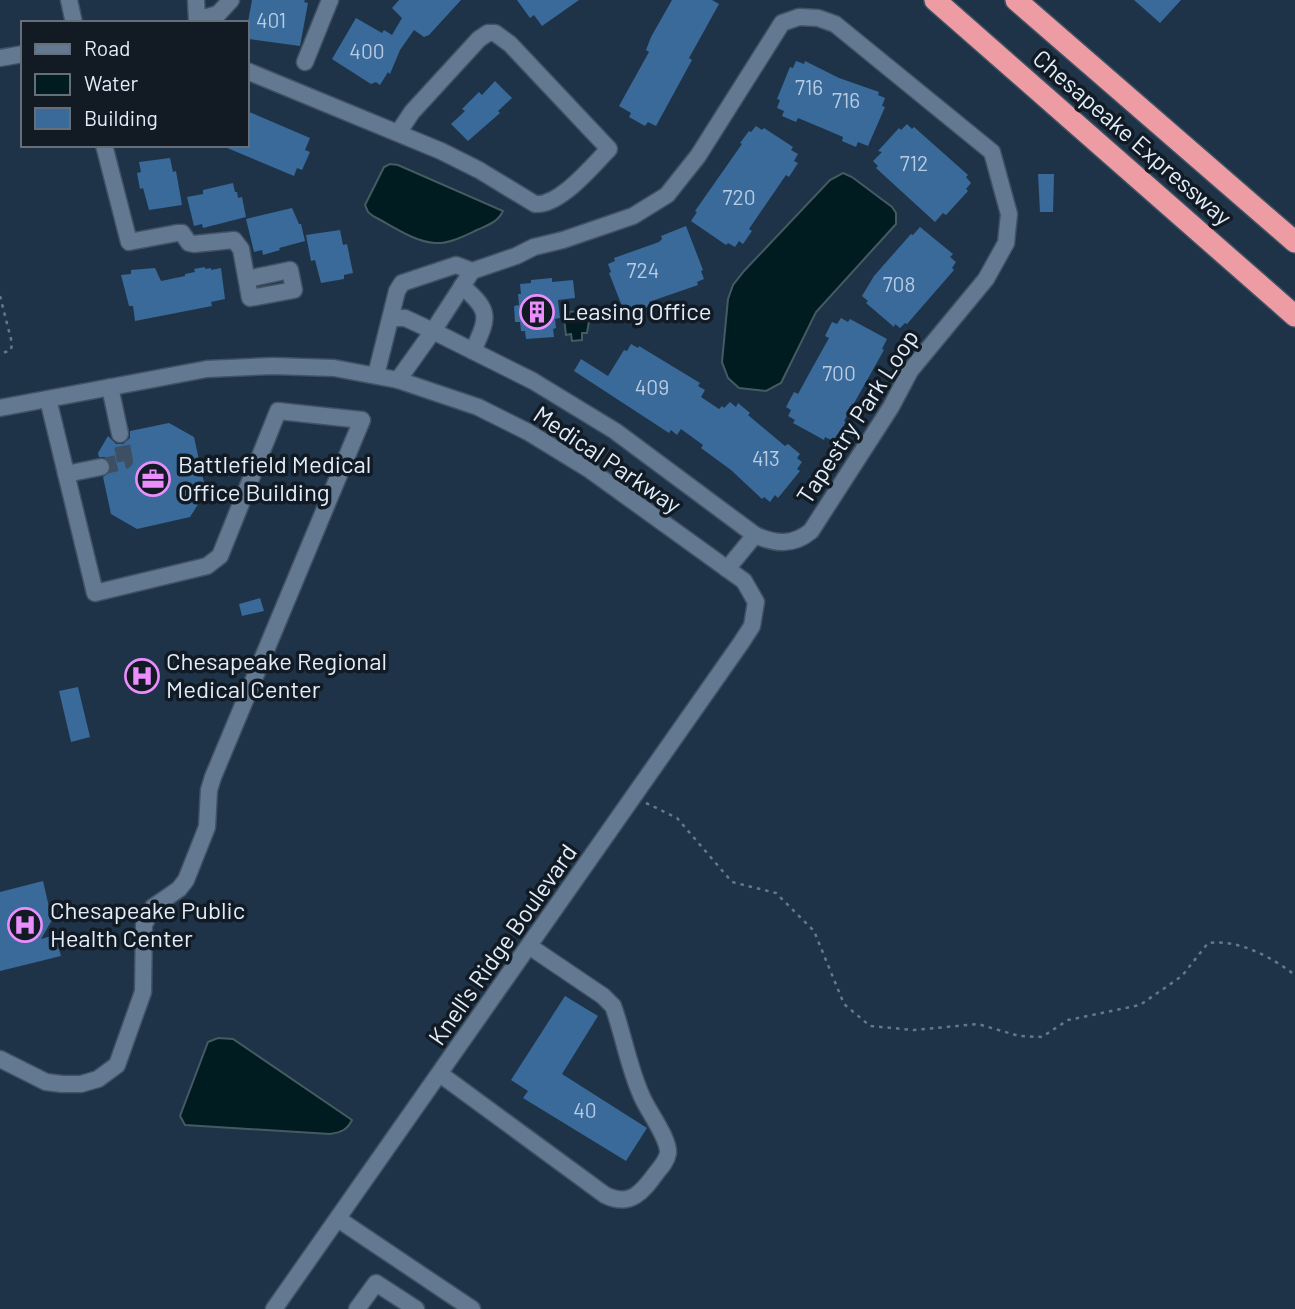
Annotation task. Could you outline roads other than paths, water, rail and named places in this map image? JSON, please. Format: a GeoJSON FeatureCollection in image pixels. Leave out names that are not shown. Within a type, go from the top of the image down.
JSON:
{"type":"FeatureCollection","features":[{"type":"Feature","properties":{"kind":"highway","name":"Chesapeake Expressway"},"geometry":{"type":"LineString","coordinates":[[935,0],[1295,316]]}},
{"type":"Feature","properties":{"kind":"highway","name":"Chesapeake Expressway"},"geometry":{"type":"LineString","coordinates":[[1016,0],[1295,242]]}},
{"type":"Feature","properties":{"kind":"street"},"geometry":{"type":"LineString","coordinates":[[69,0],[74,21]]}},
{"type":"Feature","properties":{"kind":"street"},"geometry":{"type":"LineString","coordinates":[[193,21],[196,0]]}},
{"type":"Feature","properties":{"kind":"street"},"geometry":{"type":"LineString","coordinates":[[196,21],[218,14],[231,0]]}},
{"type":"Feature","properties":{"kind":"street"},"geometry":{"type":"LineString","coordinates":[[305,62],[331,0]]}},
{"type":"Feature","properties":{"kind":"street","name":"Tapestry Park Loop"},"geometry":{"type":"LineString","coordinates":[[799,17],[818,18],[835,24],[992,152],[1009,214],[1006,243],[986,279],[910,371],[891,407],[811,531],[802,539],[787,543],[771,542],[755,535],[615,432],[533,381],[405,318],[392,318],[397,291],[402,283],[456,265],[472,271],[534,247],[633,216],[667,195],[698,156],[782,23],[799,17]]}},
{"type":"Feature","properties":{"kind":"street"},"geometry":{"type":"LineString","coordinates":[[248,71],[314,101],[398,133],[479,170],[535,204],[557,198],[609,149],[510,44],[495,33],[488,33],[479,39],[412,112],[398,133]]}},
{"type":"Feature","properties":{"kind":"street"},"geometry":{"type":"LineString","coordinates":[[0,58],[21,54]]}},
{"type":"Feature","properties":{"kind":"street"},"geometry":{"type":"LineString","coordinates":[[105,147],[129,242],[177,233],[181,233],[189,243],[194,244],[234,240],[241,249],[247,279]]}},
{"type":"Feature","properties":{"kind":"street"},"geometry":{"type":"LineString","coordinates":[[398,380],[472,271]]}},
{"type":"Feature","properties":{"kind":"street"},"geometry":{"type":"LineString","coordinates":[[462,286],[482,305],[485,315],[484,326],[472,351]]}},
{"type":"Feature","properties":{"kind":"street"},"geometry":{"type":"LineString","coordinates":[[376,375],[392,318]]}},
{"type":"Feature","properties":{"kind":"street","name":"Medical Parkway"},"geometry":{"type":"LineString","coordinates":[[0,408],[207,369],[241,366],[334,368],[398,380],[478,407],[528,432],[590,470],[744,581],[756,602]]}},
{"type":"Feature","properties":{"kind":"street"},"geometry":{"type":"LineString","coordinates":[[110,387],[120,434]]}},
{"type":"Feature","properties":{"kind":"street"},"geometry":{"type":"LineString","coordinates":[[0,1059],[46,1082],[62,1084],[81,1084],[99,1079],[117,1065],[143,992],[144,925],[148,914],[186,880],[207,827],[209,790],[213,777],[362,420],[278,411],[220,556],[214,562],[207,566],[95,593],[48,399]]}},
{"type":"Feature","properties":{"kind":"street"},"geometry":{"type":"LineString","coordinates":[[66,474],[101,467]]}},
{"type":"Feature","properties":{"kind":"street"},"geometry":{"type":"LineString","coordinates":[[727,569],[755,535]]}},
{"type":"Feature","properties":{"kind":"street","name":"Knell's Ridge Boulevard"},"geometry":{"type":"LineString","coordinates":[[274,1309],[741,643],[752,626],[756,602]]}},
{"type":"Feature","properties":{"kind":"street"},"geometry":{"type":"LineString","coordinates":[[440,1074],[615,1200],[642,1193],[665,1162],[668,1153],[666,1143],[641,1096],[613,1006],[603,996],[529,946]]}},
{"type":"Feature","properties":{"kind":"street"},"geometry":{"type":"LineString","coordinates":[[338,1219],[472,1309]]}},
{"type":"Feature","properties":{"kind":"street"},"geometry":{"type":"LineString","coordinates":[[357,1309],[376,1283],[416,1309]]}},
{"type":"Feature","properties":{"kind":"water"},"geometry":{"type":"Polygon","coordinates":[[[390,164],[398,165],[503,211],[492,223],[451,241],[427,242],[411,236],[373,216],[365,205],[384,167],[390,164]]]}},
{"type":"Feature","properties":{"kind":"water"},"geometry":{"type":"Polygon","coordinates":[[[843,173],[892,207],[896,213],[896,224],[816,312],[781,383],[766,391],[739,388],[728,378],[722,362],[728,299],[733,285],[830,180],[843,173]]]}},
{"type":"Feature","properties":{"kind":"water"},"geometry":{"type":"Polygon","coordinates":[[[579,311],[580,317],[586,317],[589,321],[587,333],[582,333],[582,340],[572,341],[571,334],[566,335],[564,318],[570,318],[569,312],[579,311]]]}},
{"type":"Feature","properties":{"kind":"water"},"geometry":{"type":"Polygon","coordinates":[[[218,1038],[233,1039],[352,1120],[344,1130],[330,1134],[185,1125],[180,1116],[208,1042],[218,1038]]]}},
{"type":"Feature","properties":{"kind":"tunnel"},"geometry":{"type":"LineString","coordinates":[[101,467],[125,461],[120,434]]}},
{"type":"Feature","properties":{"kind":"place","name":"Leasing Office"},"geometry":{"type":"Point","coordinates":[537,312]}},
{"type":"Feature","properties":{"kind":"place","name":"Battlefield Medical Office Building"},"geometry":{"type":"Point","coordinates":[153,479]}},
{"type":"Feature","properties":{"kind":"place","name":"Chesapeake Regional Medical Center"},"geometry":{"type":"Point","coordinates":[142,676]}},
{"type":"Feature","properties":{"kind":"place","name":"Chesapeake Public Health Center"},"geometry":{"type":"Point","coordinates":[25,925]}}]}
